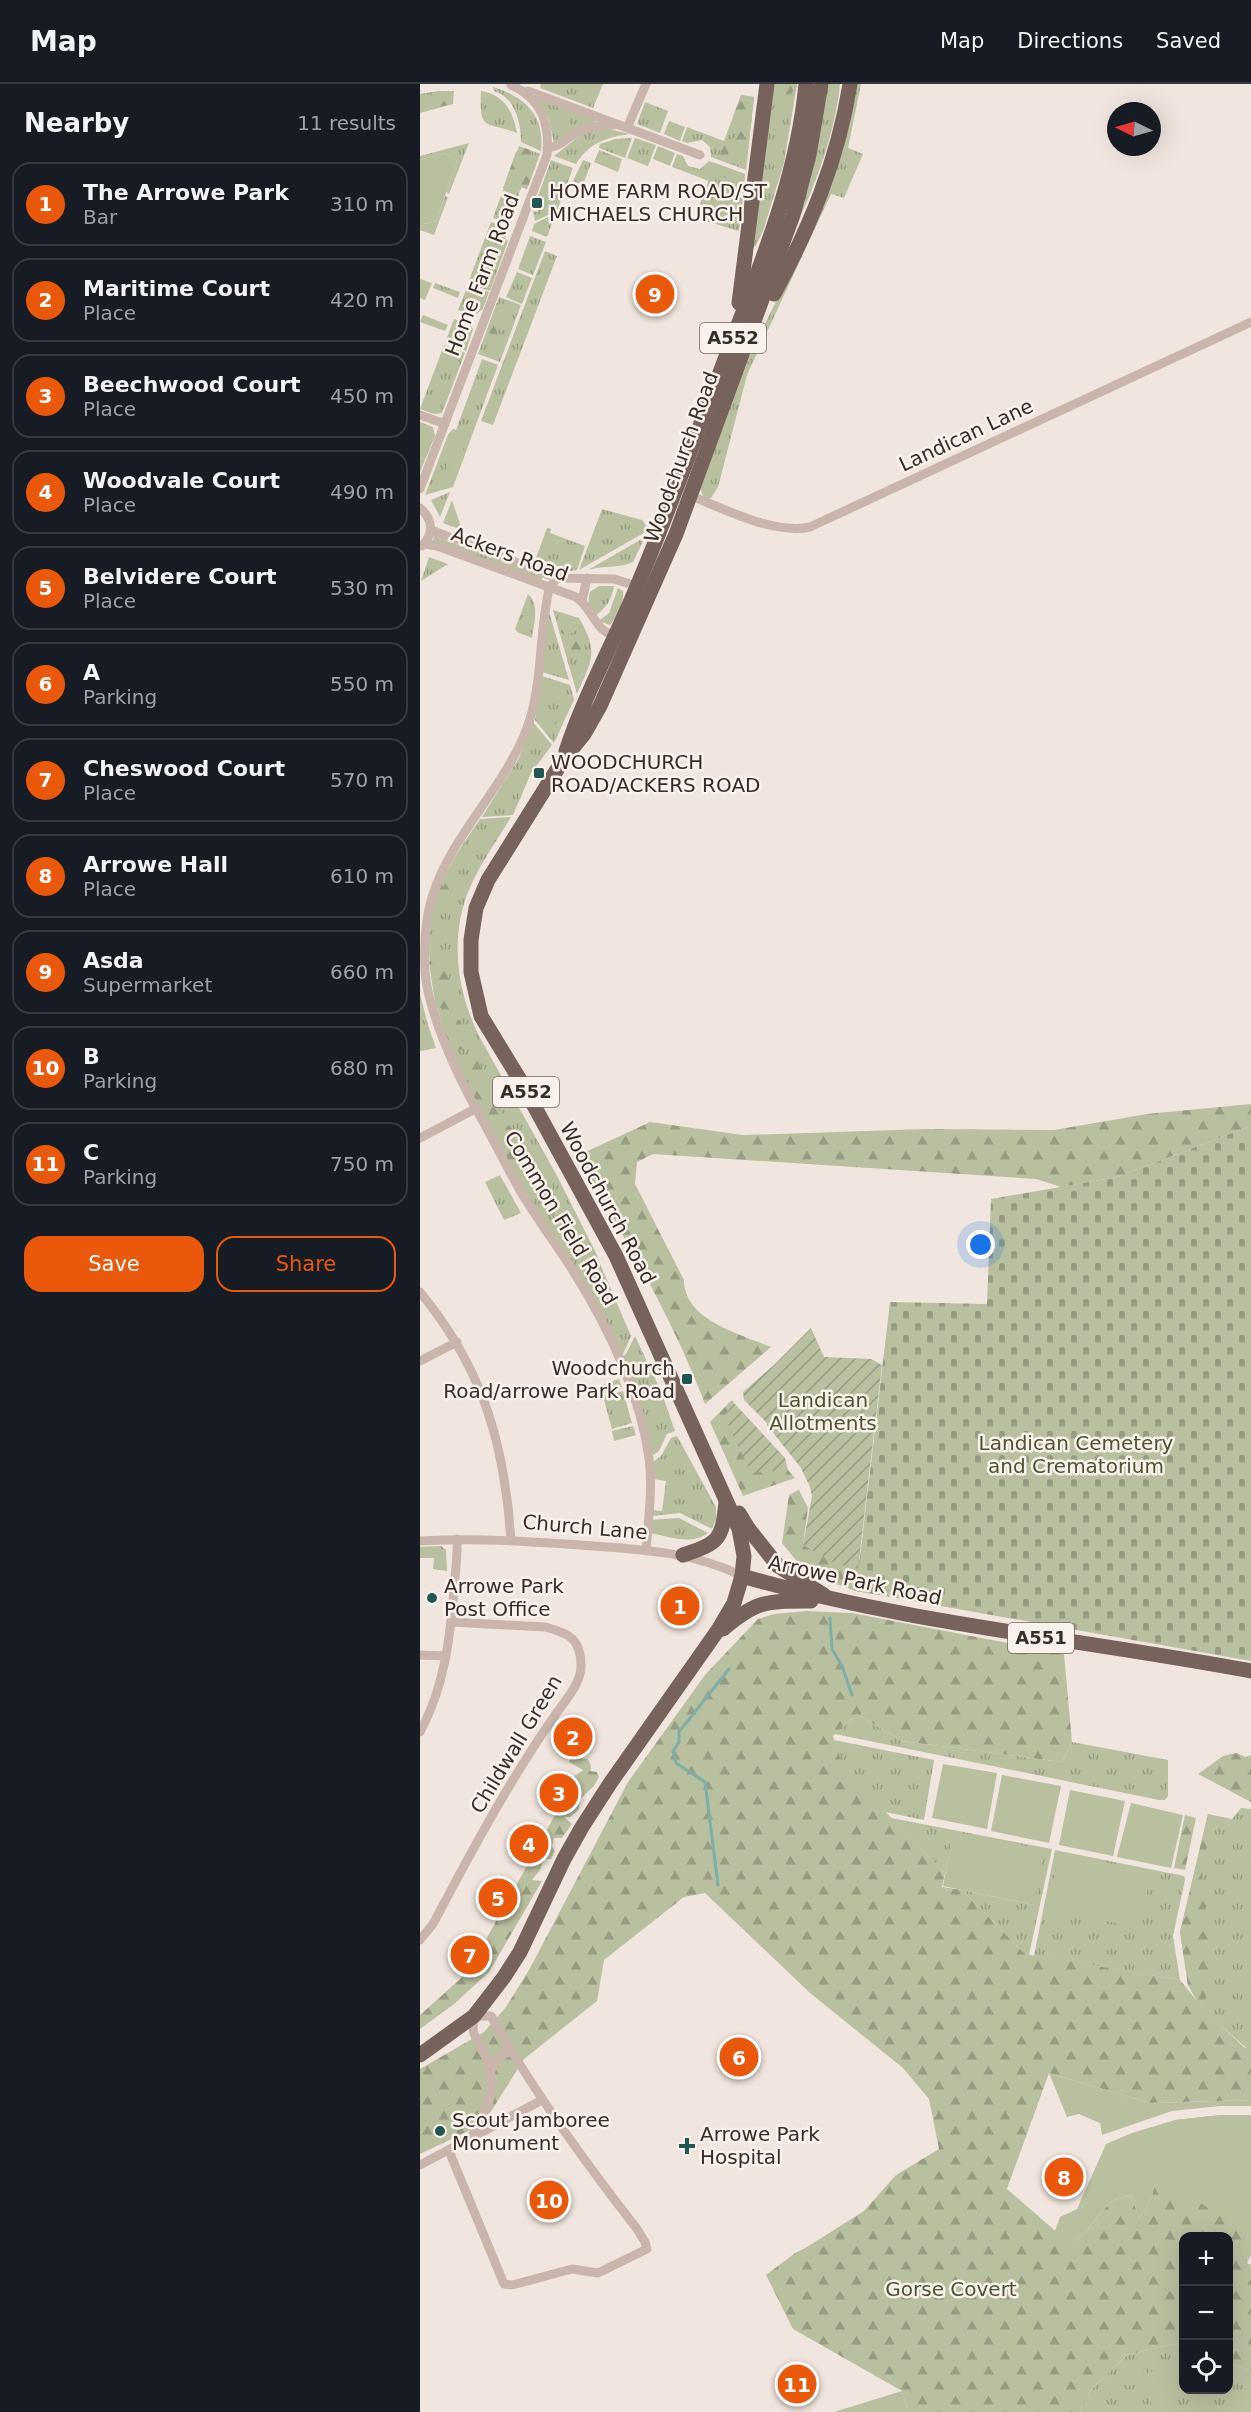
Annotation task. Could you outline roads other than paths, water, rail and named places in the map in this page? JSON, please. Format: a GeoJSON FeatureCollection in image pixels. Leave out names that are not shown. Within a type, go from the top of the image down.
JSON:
{"type":"FeatureCollection","features":[{"type":"Feature","properties":{"kind":"main road"},"geometry":{"type":"LineString","coordinates":[[734,336],[750,235],[767,84]]}},
{"type":"Feature","properties":{"kind":"main road","name":"Woodchurch Road"},"geometry":{"type":"LineString","coordinates":[[563,760],[574,728],[668,513],[781,209],[798,137],[806,84]]}},
{"type":"Feature","properties":{"kind":"main road","name":"Woodchurch Road"},"geometry":{"type":"LineString","coordinates":[[742,1576],[744,1556],[739,1529],[616,1256],[520,1080],[482,1016],[471,972],[471,940],[476,908],[488,880],[563,760],[584,734],[600,706],[691,496],[793,214],[809,155],[821,84]]}},
{"type":"Feature","properties":{"kind":"main road"},"geometry":{"type":"LineString","coordinates":[[742,352],[812,218],[834,158],[850,84]]}},
{"type":"Feature","properties":{"kind":"main road"},"geometry":{"type":"LineString","coordinates":[[668,513],[677,509],[710,429],[722,408]]}},
{"type":"Feature","properties":{"kind":"main road"},"geometry":{"type":"LineString","coordinates":[[705,1455],[748,1528],[778,1566],[832,1600]]}},
{"type":"Feature","properties":{"kind":"main road"},"geometry":{"type":"LineString","coordinates":[[683,1555],[716,1540],[723,1530],[726,1502]]}},
{"type":"Feature","properties":{"kind":"main road","name":"Arrowe Park Road"},"geometry":{"type":"LineString","coordinates":[[420,2055],[474,2016],[504,1977],[520,1952],[564,1859],[610,1782],[712,1639],[734,1603],[742,1576],[832,1600],[1023,1635],[1251,1671]]}},
{"type":"Feature","properties":{"kind":"main road"},"geometry":{"type":"LineString","coordinates":[[712,1639],[745,1611],[767,1602],[832,1600]]}},
{"type":"Feature","properties":{"kind":"street"},"geometry":{"type":"LineString","coordinates":[[506,84],[700,155]]}},
{"type":"Feature","properties":{"kind":"street"},"geometry":{"type":"LineString","coordinates":[[623,126],[646,84]]}},
{"type":"Feature","properties":{"kind":"street","name":"Home Farm Road"},"geometry":{"type":"LineString","coordinates":[[420,489],[547,148],[546,127],[536,103],[530,94],[511,85]]}},
{"type":"Feature","properties":{"kind":"street"},"geometry":{"type":"LineString","coordinates":[[547,148],[558,147],[574,134],[585,129],[597,126],[623,126]]}},
{"type":"Feature","properties":{"kind":"street","name":"Landican Lane"},"geometry":{"type":"LineString","coordinates":[[691,496],[774,526],[794,529],[810,527],[1251,322]]}},
{"type":"Feature","properties":{"kind":"street"},"geometry":{"type":"LineString","coordinates":[[420,415],[445,424]]}},
{"type":"Feature","properties":{"kind":"street"},"geometry":{"type":"LineString","coordinates":[[420,508],[427,514],[431,530],[422,546]]}},
{"type":"Feature","properties":{"kind":"street","name":"Ackers Road"},"geometry":{"type":"LineString","coordinates":[[431,530],[557,578],[614,579],[637,586]]}},
{"type":"Feature","properties":{"kind":"street","name":"Ackers Road"},"geometry":{"type":"LineString","coordinates":[[422,546],[437,546],[582,601],[597,625],[615,637]]}},
{"type":"Feature","properties":{"kind":"street"},"geometry":{"type":"LineString","coordinates":[[615,637],[623,636],[631,628],[659,572]]}},
{"type":"Feature","properties":{"kind":"street"},"geometry":{"type":"LineString","coordinates":[[549,588],[557,578]]}},
{"type":"Feature","properties":{"kind":"street","name":"Ackers Road"},"geometry":{"type":"LineString","coordinates":[[582,601],[587,579]]}},
{"type":"Feature","properties":{"kind":"street","name":"Common Field Road"},"geometry":{"type":"LineString","coordinates":[[549,588],[536,697],[527,728],[487,800],[450,856],[433,893],[428,912],[426,975],[430,999],[449,1053],[475,1109],[517,1186],[570,1266],[609,1334],[626,1374],[641,1417],[649,1459],[649,1518],[646,1551]]}},
{"type":"Feature","properties":{"kind":"street"},"geometry":{"type":"LineString","coordinates":[[420,1138],[475,1109]]}},
{"type":"Feature","properties":{"kind":"street"},"geometry":{"type":"LineString","coordinates":[[420,1292],[457,1342],[480,1388],[496,1437],[507,1494],[511,1539]]}},
{"type":"Feature","properties":{"kind":"street"},"geometry":{"type":"LineString","coordinates":[[420,1361],[457,1342]]}},
{"type":"Feature","properties":{"kind":"street"},"geometry":{"type":"LineString","coordinates":[[420,1732],[437,1695],[445,1656],[451,1622],[457,1539]]}},
{"type":"Feature","properties":{"kind":"street","name":"Church Lane"},"geometry":{"type":"LineString","coordinates":[[420,1541],[511,1539],[683,1555],[722,1566],[742,1576]]}},
{"type":"Feature","properties":{"kind":"street","name":"Childwall Green"},"geometry":{"type":"LineString","coordinates":[[420,1940],[433,1924],[516,1774],[573,1688],[581,1667],[577,1645],[571,1635],[558,1630],[545,1627],[451,1622]]}},
{"type":"Feature","properties":{"kind":"street"},"geometry":{"type":"LineString","coordinates":[[420,1655],[445,1656]]}},
{"type":"Feature","properties":{"kind":"street"},"geometry":{"type":"LineString","coordinates":[[449,2151],[504,2284],[512,2285],[572,2269],[598,2273],[647,2249],[637,2229],[542,2100],[491,2016],[474,2016],[472,2033],[485,2055],[492,2080],[490,2104],[472,2136]]}},
{"type":"Feature","properties":{"kind":"street"},"geometry":{"type":"LineString","coordinates":[[490,2072],[498,2057],[511,2051]]}},
{"type":"Feature","properties":{"kind":"street"},"geometry":{"type":"LineString","coordinates":[[420,2165],[542,2100]]}},
{"type":"Feature","properties":{"kind":"waterway"},"geometry":{"type":"LineString","coordinates":[[830,1618],[832,1649],[842,1666],[852,1695]]}},
{"type":"Feature","properties":{"kind":"waterway"},"geometry":{"type":"LineString","coordinates":[[718,1885],[705,1782],[676,1763],[673,1751],[679,1742],[679,1732],[729,1669]]}},
{"type":"Feature","properties":{"kind":"place","name":"HOME FARM ROAD/ST MICHAELS CHURCH"},"geometry":{"type":"Point","coordinates":[537,203]}},
{"type":"Feature","properties":{"kind":"place","name":"Asda"},"geometry":{"type":"Point","coordinates":[655,294]}},
{"type":"Feature","properties":{"kind":"place","name":"WOODCHURCH ROAD/ACKERS ROAD"},"geometry":{"type":"Point","coordinates":[539,773]}},
{"type":"Feature","properties":{"kind":"place","name":"Woodchurch Road/arrowe Park Road"},"geometry":{"type":"Point","coordinates":[687,1379]}},
{"type":"Feature","properties":{"kind":"place","name":"Arrowe Park Post Office"},"geometry":{"type":"Point","coordinates":[432,1598]}},
{"type":"Feature","properties":{"kind":"place","name":"The Arrowe Park"},"geometry":{"type":"Point","coordinates":[680,1606]}},
{"type":"Feature","properties":{"kind":"place","name":"Maritime Court"},"geometry":{"type":"Point","coordinates":[573,1737]}},
{"type":"Feature","properties":{"kind":"place","name":"Beechwood Court"},"geometry":{"type":"Point","coordinates":[559,1793]}},
{"type":"Feature","properties":{"kind":"place","name":"Woodvale Court"},"geometry":{"type":"Point","coordinates":[529,1844]}},
{"type":"Feature","properties":{"kind":"place","name":"Belvidere Court"},"geometry":{"type":"Point","coordinates":[498,1898]}},
{"type":"Feature","properties":{"kind":"place","name":"Cheswood Court"},"geometry":{"type":"Point","coordinates":[470,1955]}},
{"type":"Feature","properties":{"kind":"place","name":"A"},"geometry":{"type":"Point","coordinates":[739,2057]}},
{"type":"Feature","properties":{"kind":"place","name":"Scout Jamboree Monument"},"geometry":{"type":"Point","coordinates":[440,2131]}},
{"type":"Feature","properties":{"kind":"place","name":"Arrowe Park Hospital"},"geometry":{"type":"Point","coordinates":[687,2146]}},
{"type":"Feature","properties":{"kind":"place","name":"Arrowe Hall"},"geometry":{"type":"Point","coordinates":[1064,2177]}},
{"type":"Feature","properties":{"kind":"place","name":"B"},"geometry":{"type":"Point","coordinates":[549,2200]}},
{"type":"Feature","properties":{"kind":"place","name":"C"},"geometry":{"type":"Point","coordinates":[797,2384]}},
{"type":"Feature","properties":{"kind":"park label","name":"Landican Allotments"},"geometry":{"type":"Point","coordinates":[823,1412]}},
{"type":"Feature","properties":{"kind":"park label","name":"Landican Cemetery and Crematorium"},"geometry":{"type":"Point","coordinates":[1076,1454]}},
{"type":"Feature","properties":{"kind":"park label","name":"Gorse Covert"},"geometry":{"type":"Point","coordinates":[951,2289]}}]}
